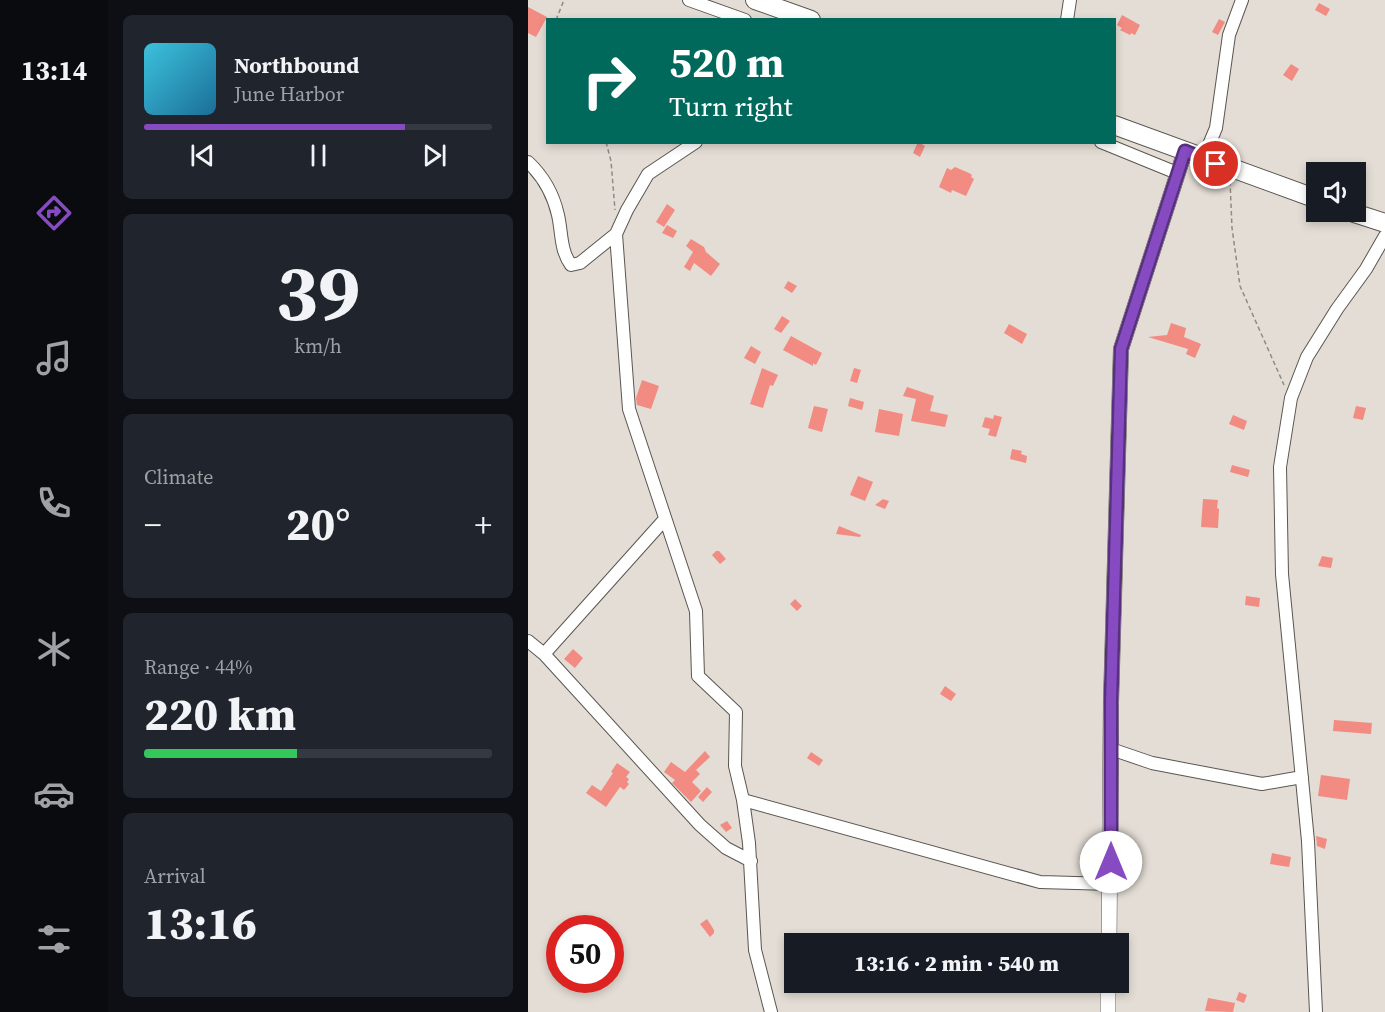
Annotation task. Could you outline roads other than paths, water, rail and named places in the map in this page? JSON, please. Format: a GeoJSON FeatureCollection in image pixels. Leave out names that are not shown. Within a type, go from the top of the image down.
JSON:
{"type":"FeatureCollection","features":[{"type":"Feature","properties":{"kind":"highway"},"geometry":{"type":"LineString","coordinates":[[755,0],[805,18]]}},
{"type":"Feature","properties":{"kind":"highway"},"geometry":{"type":"LineString","coordinates":[[1116,126],[1306,195]]}},
{"type":"Feature","properties":{"kind":"highway"},"geometry":{"type":"LineString","coordinates":[[1366,217],[1385,223]]}},
{"type":"Feature","properties":{"kind":"main road"},"geometry":{"type":"LineString","coordinates":[[1110,933],[1111,750],[1121,349],[1185,151]]}},
{"type":"Feature","properties":{"kind":"main road"},"geometry":{"type":"LineString","coordinates":[[1108,993],[1108,1012]]}},
{"type":"Feature","properties":{"kind":"street"},"geometry":{"type":"LineString","coordinates":[[688,0],[740,18]]}},
{"type":"Feature","properties":{"kind":"street"},"geometry":{"type":"LineString","coordinates":[[1067,18],[1070,0]]}},
{"type":"Feature","properties":{"kind":"street"},"geometry":{"type":"LineString","coordinates":[[1203,159],[1216,128],[1229,35],[1242,0]]}},
{"type":"Feature","properties":{"kind":"street"},"geometry":{"type":"LineString","coordinates":[[528,162],[547,183],[558,214],[564,256],[571,265],[580,263],[616,234],[648,174],[693,144]]}},
{"type":"Feature","properties":{"kind":"street"},"geometry":{"type":"LineString","coordinates":[[1106,144],[1178,173]]}},
{"type":"Feature","properties":{"kind":"street"},"geometry":{"type":"LineString","coordinates":[[616,234],[629,409],[696,611],[698,676],[736,712],[735,766],[743,800],[751,861],[755,950],[771,1012]]}},
{"type":"Feature","properties":{"kind":"street"},"geometry":{"type":"LineString","coordinates":[[1316,1012],[1308,841],[1282,574],[1280,467],[1291,401],[1307,357],[1337,309],[1366,269],[1385,236]]}},
{"type":"Feature","properties":{"kind":"street"},"geometry":{"type":"LineString","coordinates":[[544,654],[665,519]]}},
{"type":"Feature","properties":{"kind":"street"},"geometry":{"type":"LineString","coordinates":[[528,641],[544,654],[700,825],[726,848],[751,861]]}},
{"type":"Feature","properties":{"kind":"street"},"geometry":{"type":"LineString","coordinates":[[1111,750],[1152,763],[1262,784],[1302,777]]}},
{"type":"Feature","properties":{"kind":"street"},"geometry":{"type":"LineString","coordinates":[[743,800],[1040,882],[1111,884]]}}]}
